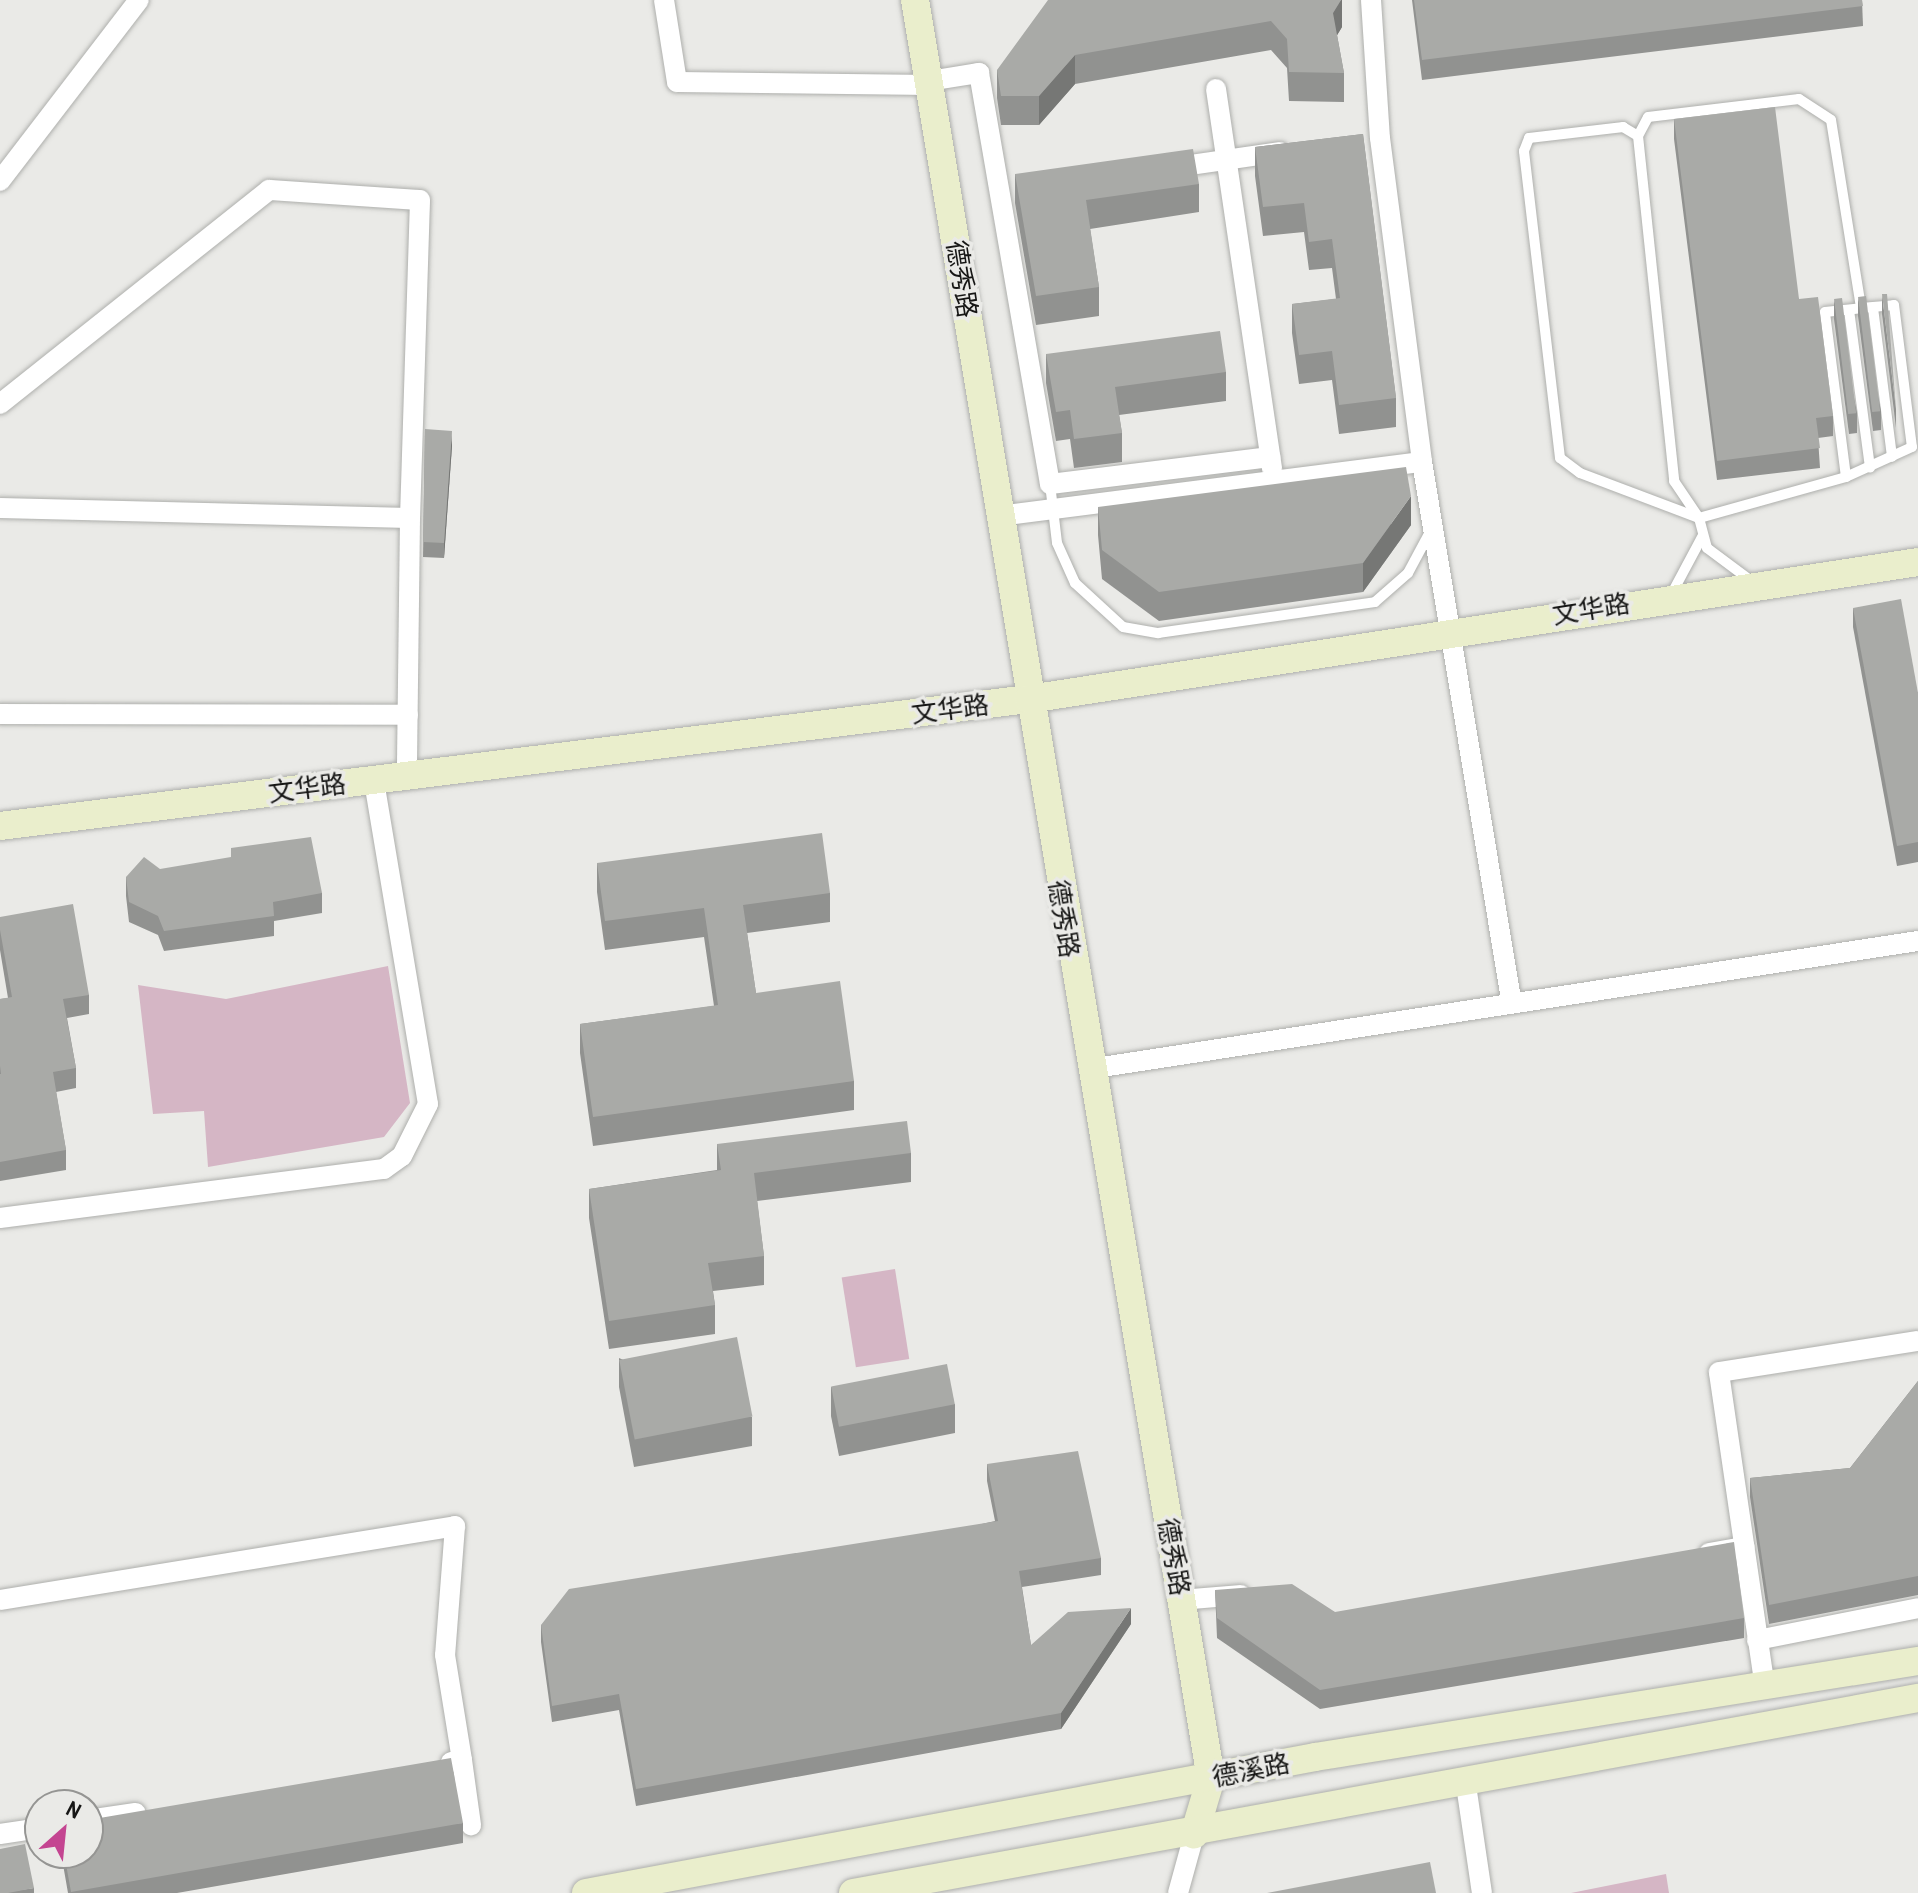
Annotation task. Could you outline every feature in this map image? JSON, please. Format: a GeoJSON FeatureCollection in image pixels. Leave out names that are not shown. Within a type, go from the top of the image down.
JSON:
{"type":"FeatureCollection","features":[{"type":"Feature","properties":{"kind":"street"},"geometry":{"type":"LineString","coordinates":[[0,181],[139,0]]}},
{"type":"Feature","properties":{"kind":"street"},"geometry":{"type":"LineString","coordinates":[[664,0],[677,82],[930,83],[979,73],[1050,484],[1270,457]]}},
{"type":"Feature","properties":{"kind":"street","name":"德秀路"},"geometry":{"type":"LineString","coordinates":[[915,0],[1089,1069],[1211,1778],[1194,1835]]}},
{"type":"Feature","properties":{"kind":"street"},"geometry":{"type":"LineString","coordinates":[[1371,0],[1380,138],[1422,462],[1511,999]]}},
{"type":"Feature","properties":{"kind":"street"},"geometry":{"type":"LineString","coordinates":[[1216,89],[1274,481]]}},
{"type":"Feature","properties":{"kind":"street"},"geometry":{"type":"LineString","coordinates":[[1349,143],[1380,138]]}},
{"type":"Feature","properties":{"kind":"street"},"geometry":{"type":"LineString","coordinates":[[1151,171],[1303,149]]}},
{"type":"Feature","properties":{"kind":"street"},"geometry":{"type":"LineString","coordinates":[[999,192],[1030,188]]}},
{"type":"Feature","properties":{"kind":"street"},"geometry":{"type":"LineString","coordinates":[[0,404],[269,190],[420,200],[410,518],[407,776]]}},
{"type":"Feature","properties":{"kind":"street"},"geometry":{"type":"LineString","coordinates":[[999,516],[1422,462]]}},
{"type":"Feature","properties":{"kind":"street"},"geometry":{"type":"LineString","coordinates":[[0,508],[410,518]]}},
{"type":"Feature","properties":{"kind":"street","name":"文华路"},"geometry":{"type":"LineString","coordinates":[[0,826],[1029,699],[1911,557]]}},
{"type":"Feature","properties":{"kind":"street"},"geometry":{"type":"LineString","coordinates":[[0,714],[408,715]]}},
{"type":"Feature","properties":{"kind":"street"},"geometry":{"type":"LineString","coordinates":[[0,1218],[384,1169],[402,1156],[428,1104],[374,780]]}},
{"type":"Feature","properties":{"kind":"street"},"geometry":{"type":"LineString","coordinates":[[1089,1069],[1511,999],[1918,941]]}},
{"type":"Feature","properties":{"kind":"street"},"geometry":{"type":"LineString","coordinates":[[1765,1688],[1719,1372],[1918,1341]]}},
{"type":"Feature","properties":{"kind":"street"},"geometry":{"type":"LineString","coordinates":[[0,1600],[455,1526],[445,1655],[471,1825]]}},
{"type":"Feature","properties":{"kind":"street"},"geometry":{"type":"LineString","coordinates":[[1683,1558],[1744,1547]]}},
{"type":"Feature","properties":{"kind":"street"},"geometry":{"type":"LineString","coordinates":[[1181,1600],[1268,1593]]}},
{"type":"Feature","properties":{"kind":"street"},"geometry":{"type":"LineString","coordinates":[[1757,1640],[1918,1608]]}},
{"type":"Feature","properties":{"kind":"street","name":"德溪路"},"geometry":{"type":"LineString","coordinates":[[586,1893],[1612,1706],[1765,1688],[1918,1661]]}},
{"type":"Feature","properties":{"kind":"street","name":"德溪路"},"geometry":{"type":"LineString","coordinates":[[853,1893],[1130,1838],[1194,1835],[1918,1698]]}},
{"type":"Feature","properties":{"kind":"street"},"geometry":{"type":"LineString","coordinates":[[430,1765],[462,1760]]}},
{"type":"Feature","properties":{"kind":"street"},"geometry":{"type":"LineString","coordinates":[[1466,1785],[1482,1893]]}},
{"type":"Feature","properties":{"kind":"street"},"geometry":{"type":"LineString","coordinates":[[104,1818],[166,1808]]}},
{"type":"Feature","properties":{"kind":"street"},"geometry":{"type":"LineString","coordinates":[[0,1834],[24,1830]]}},
{"type":"Feature","properties":{"kind":"street"},"geometry":{"type":"LineString","coordinates":[[1178,1893],[1194,1835]]}},
{"type":"Feature","properties":{"kind":"lane"},"geometry":{"type":"LineString","coordinates":[[1670,596],[1702,537],[1699,518],[1674,481],[1638,136],[1648,117],[1799,99],[1831,120],[1861,308],[1892,457]]}},
{"type":"Feature","properties":{"kind":"lane"},"geometry":{"type":"LineString","coordinates":[[1638,136],[1623,127],[1544,133],[1529,138],[1524,151],[1560,458],[1580,473],[1699,518],[1846,477],[1870,468],[1912,447],[1894,305],[1825,312],[1846,477]]}},
{"type":"Feature","properties":{"kind":"lane"},"geometry":{"type":"LineString","coordinates":[[1861,308],[1870,468]]}},
{"type":"Feature","properties":{"kind":"lane"},"geometry":{"type":"LineString","coordinates":[[1050,484],[1057,543],[1075,583],[1123,627],[1158,633],[1375,602],[1408,573],[1432,528]]}},
{"type":"Feature","properties":{"kind":"lane"},"geometry":{"type":"LineString","coordinates":[[1702,537],[1756,583]]}},
{"type":"Feature","properties":{"kind":"shaded area"},"geometry":{"type":"Polygon","coordinates":[[[388,966],[410,1103],[384,1137],[208,1167],[204,1111],[153,1114],[138,985],[226,999],[388,966]]]}},
{"type":"Feature","properties":{"kind":"shaded area"},"geometry":{"type":"Polygon","coordinates":[[[895,1269],[909,1359],[856,1367],[842,1277],[895,1269]]]}},
{"type":"Feature","properties":{"kind":"shaded area"},"geometry":{"type":"Polygon","coordinates":[[[1666,1874],[1669,1893],[1571,1893],[1666,1874]]]}},
{"type":"Feature","properties":{"kind":"building"},"geometry":{"type":"Polygon","coordinates":[[[1048,0],[1341,0],[1333,13],[1344,73],[1289,72],[1287,39],[1271,21],[1075,55],[1039,96],[1001,96],[997,70],[1048,0]]]}},
{"type":"Feature","properties":{"kind":"building"},"geometry":{"type":"Polygon","coordinates":[[[1414,0],[1862,0],[1863,6],[1422,60],[1414,0]]]}},
{"type":"Feature","properties":{"kind":"building"},"geometry":{"type":"Polygon","coordinates":[[[1775,107],[1799,299],[1818,297],[1833,416],[1816,418],[1820,448],[1717,461],[1674,119],[1775,107]]]}},
{"type":"Feature","properties":{"kind":"building"},"geometry":{"type":"Polygon","coordinates":[[[1363,134],[1396,398],[1339,405],[1332,351],[1299,355],[1292,304],[1340,298],[1332,239],[1309,242],[1304,203],[1263,207],[1255,147],[1363,134]]]}},
{"type":"Feature","properties":{"kind":"building"},"geometry":{"type":"Polygon","coordinates":[[[1193,149],[1199,184],[1086,200],[1099,287],[1036,296],[1015,174],[1193,149]]]}},
{"type":"Feature","properties":{"kind":"building"},"geometry":{"type":"Polygon","coordinates":[[[1882,294],[1887,294],[1896,409],[1882,294]]]}},
{"type":"Feature","properties":{"kind":"building"},"geometry":{"type":"Polygon","coordinates":[[[1866,296],[1880,411],[1872,412],[1858,297],[1866,296]]]}},
{"type":"Feature","properties":{"kind":"building"},"geometry":{"type":"Polygon","coordinates":[[[1842,298],[1856,413],[1848,414],[1834,299],[1842,298]]]}},
{"type":"Feature","properties":{"kind":"building"},"geometry":{"type":"Polygon","coordinates":[[[1220,331],[1226,372],[1115,387],[1122,433],[1074,439],[1070,410],[1056,412],[1046,354],[1220,331]]]}},
{"type":"Feature","properties":{"kind":"building"},"geometry":{"type":"Polygon","coordinates":[[[425,429],[452,431],[444,543],[423,542],[425,429]]]}},
{"type":"Feature","properties":{"kind":"building"},"geometry":{"type":"Polygon","coordinates":[[[1406,467],[1411,496],[1363,563],[1159,592],[1102,550],[1098,507],[1406,467]]]}},
{"type":"Feature","properties":{"kind":"building"},"geometry":{"type":"Polygon","coordinates":[[[1901,599],[1918,693],[1918,842],[1897,846],[1853,608],[1901,599]]]}},
{"type":"Feature","properties":{"kind":"building"},"geometry":{"type":"Polygon","coordinates":[[[822,833],[830,893],[743,905],[756,993],[840,981],[854,1081],[593,1117],[580,1024],[718,1005],[704,908],[605,921],[597,863],[822,833]]]}},
{"type":"Feature","properties":{"kind":"building"},"geometry":{"type":"Polygon","coordinates":[[[311,837],[322,893],[273,902],[274,916],[164,931],[158,916],[129,902],[126,877],[144,857],[160,869],[231,857],[231,848],[311,837]]]}},
{"type":"Feature","properties":{"kind":"building"},"geometry":{"type":"Polygon","coordinates":[[[73,904],[89,995],[63,999],[76,1068],[53,1072],[66,1150],[0,1162],[0,999],[12,997],[0,917],[73,904]]]}},
{"type":"Feature","properties":{"kind":"building"},"geometry":{"type":"Polygon","coordinates":[[[907,1121],[911,1153],[754,1173],[764,1256],[708,1263],[715,1305],[609,1321],[589,1189],[721,1170],[717,1144],[907,1121]]]}},
{"type":"Feature","properties":{"kind":"building"},"geometry":{"type":"Polygon","coordinates":[[[737,1337],[752,1417],[635,1439],[619,1360],[737,1337]]]}},
{"type":"Feature","properties":{"kind":"building"},"geometry":{"type":"Polygon","coordinates":[[[947,1364],[955,1404],[839,1427],[831,1387],[947,1364]]]}},
{"type":"Feature","properties":{"kind":"building"},"geometry":{"type":"Polygon","coordinates":[[[1918,1381],[1918,1576],[1769,1605],[1750,1478],[1850,1468],[1918,1381]]]}},
{"type":"Feature","properties":{"kind":"building"},"geometry":{"type":"Polygon","coordinates":[[[1078,1451],[1101,1558],[1019,1571],[1031,1645],[1068,1612],[1131,1608],[1061,1713],[636,1789],[619,1694],[552,1706],[541,1625],[569,1589],[998,1521],[987,1464],[1078,1451]]]}},
{"type":"Feature","properties":{"kind":"building"},"geometry":{"type":"Polygon","coordinates":[[[1734,1542],[1744,1618],[1320,1690],[1217,1618],[1215,1590],[1292,1584],[1335,1612],[1734,1542]]]}},
{"type":"Feature","properties":{"kind":"building"},"geometry":{"type":"Polygon","coordinates":[[[451,1758],[463,1823],[71,1892],[67,1869],[104,1869],[104,1817],[451,1758]]]}},
{"type":"Feature","properties":{"kind":"building"},"geometry":{"type":"Polygon","coordinates":[[[24,1844],[24,1869],[30,1869],[34,1888],[0,1893],[0,1849],[24,1844]]]}},
{"type":"Feature","properties":{"kind":"building"},"geometry":{"type":"Polygon","coordinates":[[[1430,1862],[1436,1893],[1267,1893],[1430,1862]]]}}]}
